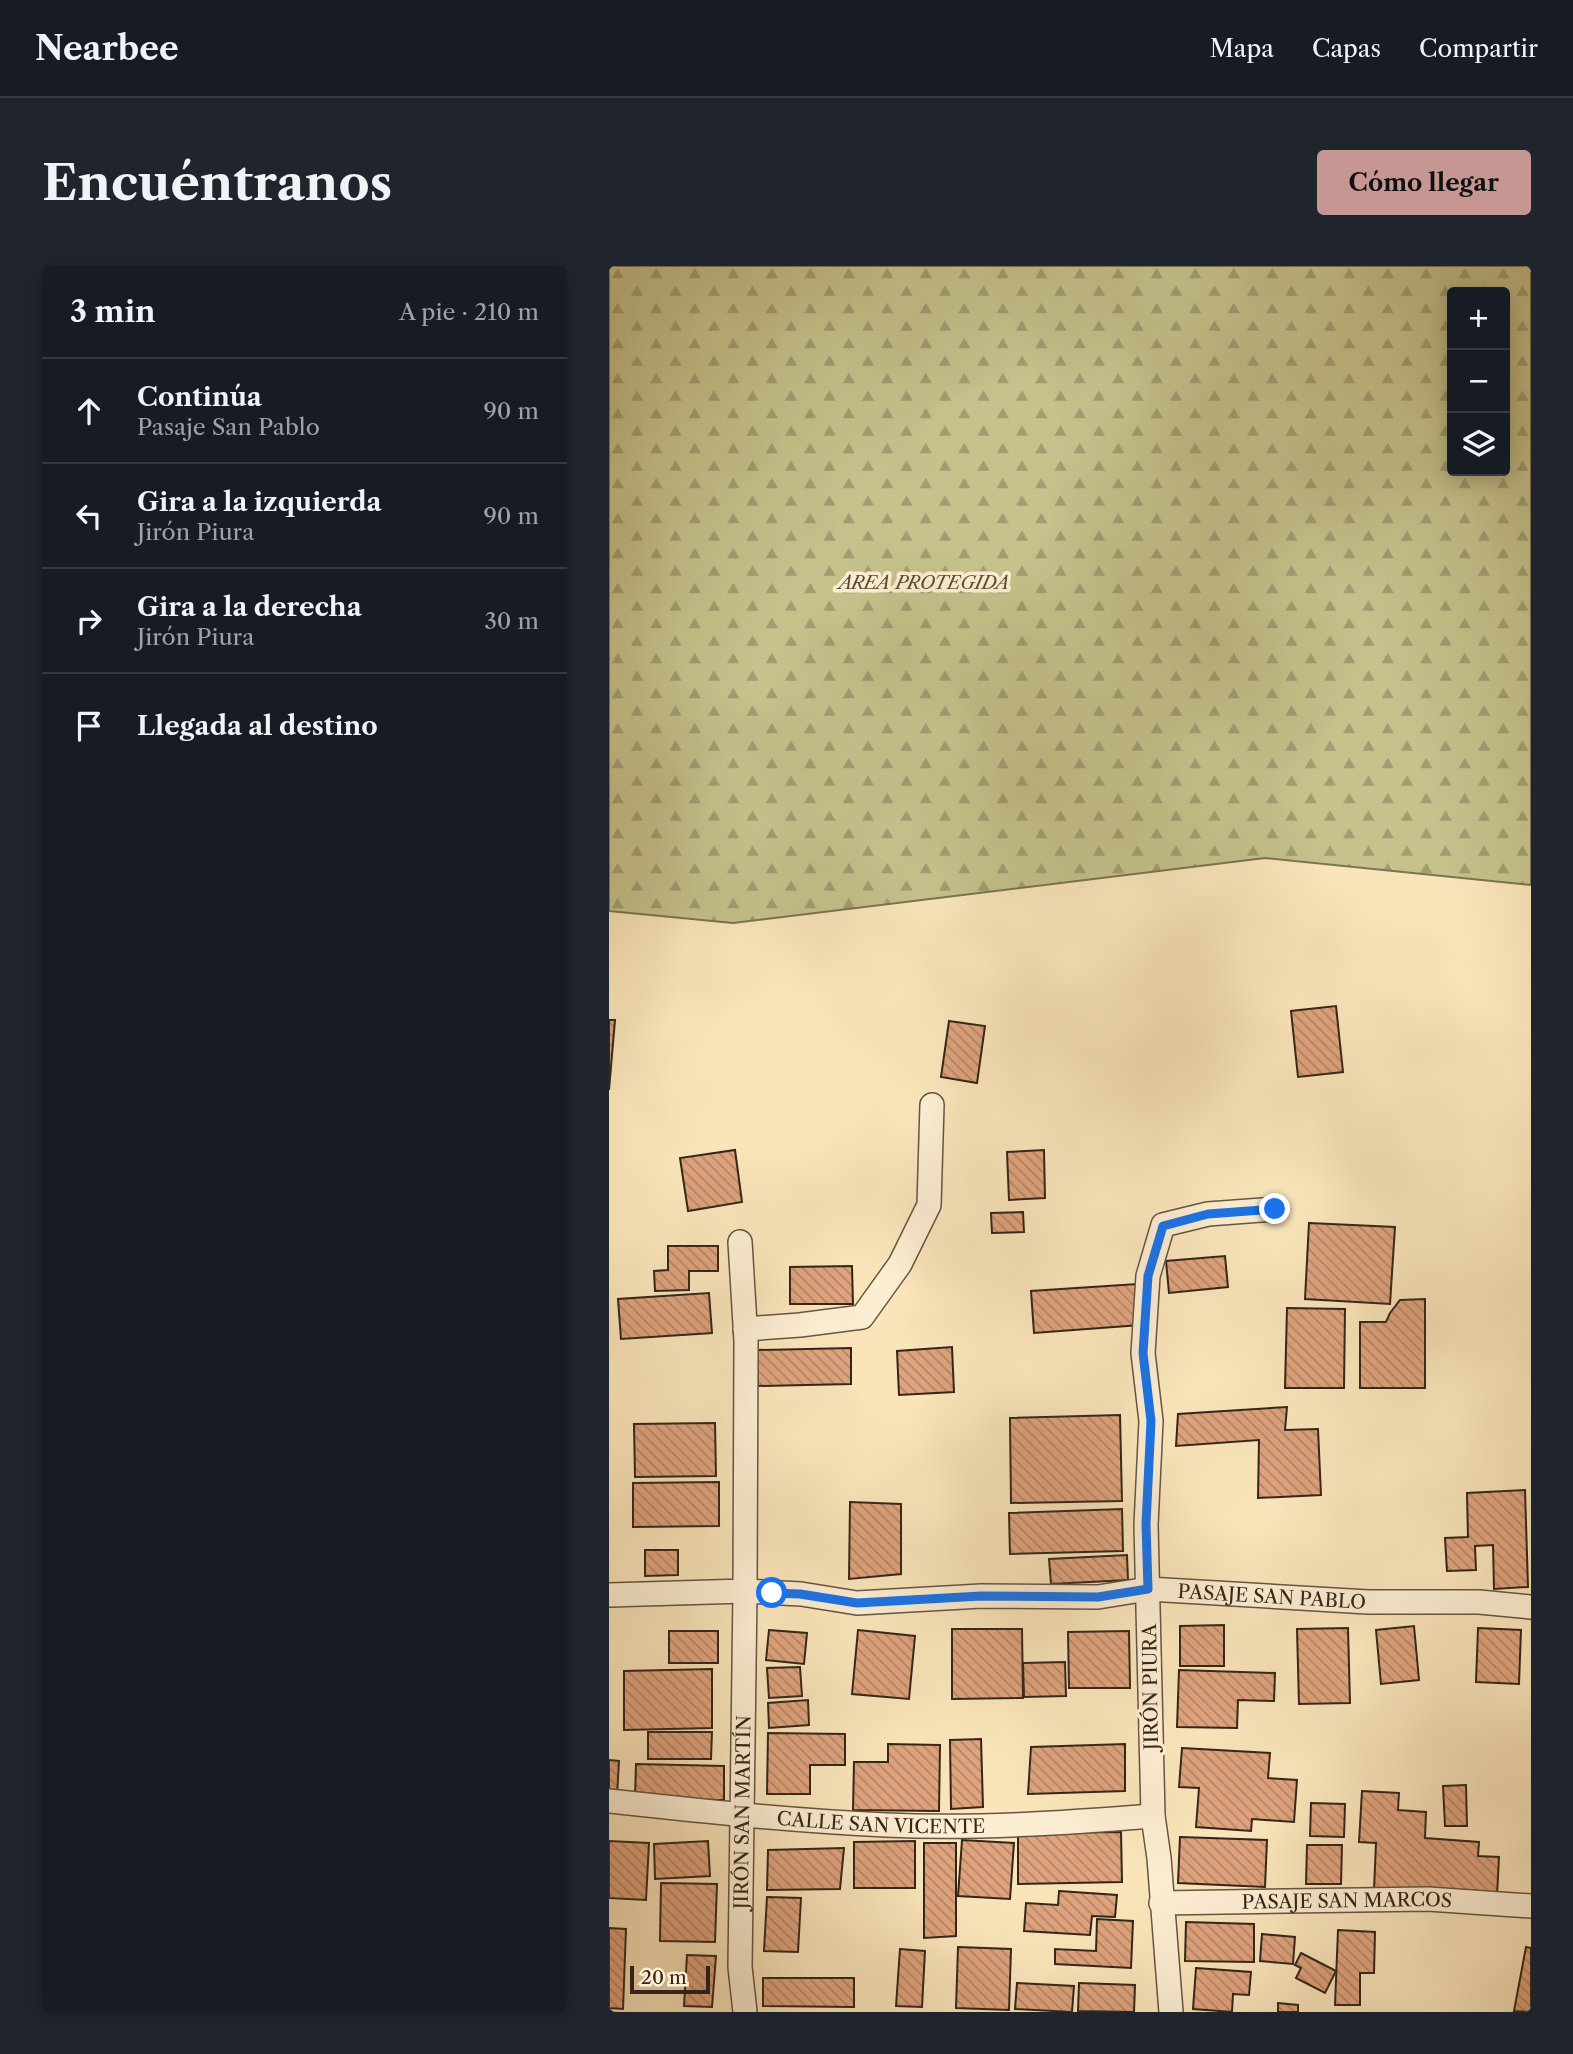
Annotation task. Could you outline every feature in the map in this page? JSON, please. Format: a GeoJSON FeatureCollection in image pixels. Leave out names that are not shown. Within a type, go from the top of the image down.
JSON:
{"type":"FeatureCollection","features":[{"type":"Feature","properties":{"kind":"street"},"geometry":{"type":"LineString","coordinates":[[745,1329],[862,1317],[901,1264],[929,1205],[932,1105]]}},
{"type":"Feature","properties":{"kind":"street","name":"JIRÓN PIURA"},"geometry":{"type":"LineString","coordinates":[[1171,2012],[1159,1858],[1153,1816],[1146,1524],[1151,1421],[1143,1353],[1148,1276],[1163,1226],[1208,1214],[1275,1209]]}},
{"type":"Feature","properties":{"kind":"street"},"geometry":{"type":"LineString","coordinates":[[740,1242],[747,1402],[745,1591]]}},
{"type":"Feature","properties":{"kind":"street","name":"PASAJE SAN PABLO"},"geometry":{"type":"LineString","coordinates":[[609,1595],[745,1591],[800,1594],[857,1603],[981,1596],[1098,1597],[1148,1589],[1368,1602],[1479,1602],[1531,1607]]}},
{"type":"Feature","properties":{"kind":"street","name":"JIRÓN SAN MARTÍN"},"geometry":{"type":"LineString","coordinates":[[745,1591],[740,1967],[745,2012]]}},
{"type":"Feature","properties":{"kind":"street","name":"CALLE SAN VICENTE"},"geometry":{"type":"LineString","coordinates":[[609,1801],[743,1815],[887,1825],[1010,1826],[1153,1816]]}},
{"type":"Feature","properties":{"kind":"street","name":"PASAJE SAN MARCOS"},"geometry":{"type":"LineString","coordinates":[[1161,1903],[1428,1899],[1531,1906]]}},
{"type":"Feature","properties":{"kind":"green space","name":"AREA PROTEGIDA"},"geometry":{"type":"Polygon","coordinates":[[[609,266],[1531,266],[1531,885],[1265,858],[733,923],[609,911],[609,266]]]}},
{"type":"Feature","properties":{"kind":"building"},"geometry":{"type":"Polygon","coordinates":[[[1336,1006],[1343,1072],[1298,1077],[1291,1011],[1336,1006]]]}},
{"type":"Feature","properties":{"kind":"building"},"geometry":{"type":"Polygon","coordinates":[[[609,1020],[615,1020],[609,1090],[609,1020]]]}},
{"type":"Feature","properties":{"kind":"building"},"geometry":{"type":"Polygon","coordinates":[[[949,1021],[985,1026],[977,1083],[941,1077],[949,1021]]]}},
{"type":"Feature","properties":{"kind":"building"},"geometry":{"type":"Polygon","coordinates":[[[735,1150],[742,1202],[688,1211],[680,1158],[735,1150]]]}},
{"type":"Feature","properties":{"kind":"building"},"geometry":{"type":"Polygon","coordinates":[[[1044,1150],[1045,1198],[1009,1200],[1007,1152],[1044,1150]]]}},
{"type":"Feature","properties":{"kind":"building"},"geometry":{"type":"Polygon","coordinates":[[[1023,1212],[1024,1232],[992,1233],[991,1213],[1023,1212]]]}},
{"type":"Feature","properties":{"kind":"building"},"geometry":{"type":"Polygon","coordinates":[[[1309,1223],[1395,1227],[1390,1304],[1305,1299],[1309,1223]]]}},
{"type":"Feature","properties":{"kind":"building"},"geometry":{"type":"Polygon","coordinates":[[[668,1246],[718,1246],[718,1271],[689,1271],[689,1290],[655,1291],[654,1271],[668,1270],[668,1246]]]}},
{"type":"Feature","properties":{"kind":"building"},"geometry":{"type":"Polygon","coordinates":[[[1225,1256],[1228,1287],[1169,1293],[1166,1261],[1225,1256]]]}},
{"type":"Feature","properties":{"kind":"building"},"geometry":{"type":"Polygon","coordinates":[[[852,1266],[853,1304],[790,1304],[790,1267],[852,1266]]]}},
{"type":"Feature","properties":{"kind":"building"},"geometry":{"type":"Polygon","coordinates":[[[1137,1284],[1140,1325],[1034,1333],[1031,1291],[1137,1284]]]}},
{"type":"Feature","properties":{"kind":"building"},"geometry":{"type":"Polygon","coordinates":[[[709,1293],[712,1333],[621,1339],[618,1299],[709,1293]]]}},
{"type":"Feature","properties":{"kind":"building"},"geometry":{"type":"Polygon","coordinates":[[[1425,1299],[1425,1388],[1360,1388],[1360,1322],[1386,1322],[1400,1300],[1425,1299]]]}},
{"type":"Feature","properties":{"kind":"building"},"geometry":{"type":"Polygon","coordinates":[[[1287,1308],[1345,1309],[1344,1388],[1285,1388],[1287,1308]]]}},
{"type":"Feature","properties":{"kind":"building"},"geometry":{"type":"Polygon","coordinates":[[[952,1347],[954,1392],[899,1395],[897,1351],[952,1347]]]}},
{"type":"Feature","properties":{"kind":"building"},"geometry":{"type":"Polygon","coordinates":[[[851,1348],[851,1384],[758,1386],[757,1350],[851,1348]]]}},
{"type":"Feature","properties":{"kind":"building"},"geometry":{"type":"Polygon","coordinates":[[[1287,1407],[1285,1430],[1318,1429],[1321,1495],[1258,1498],[1259,1440],[1176,1446],[1178,1414],[1287,1407]]]}},
{"type":"Feature","properties":{"kind":"building"},"geometry":{"type":"Polygon","coordinates":[[[1120,1415],[1122,1501],[1011,1503],[1010,1418],[1120,1415]]]}},
{"type":"Feature","properties":{"kind":"building"},"geometry":{"type":"Polygon","coordinates":[[[715,1423],[716,1476],[635,1477],[634,1424],[715,1423]]]}},
{"type":"Feature","properties":{"kind":"building"},"geometry":{"type":"Polygon","coordinates":[[[719,1482],[719,1526],[633,1527],[633,1483],[719,1482]]]}},
{"type":"Feature","properties":{"kind":"building"},"geometry":{"type":"Polygon","coordinates":[[[1525,1490],[1528,1587],[1494,1589],[1493,1545],[1475,1546],[1476,1570],[1447,1571],[1445,1538],[1468,1537],[1467,1493],[1525,1490]]]}},
{"type":"Feature","properties":{"kind":"building"},"geometry":{"type":"Polygon","coordinates":[[[850,1502],[901,1504],[901,1574],[849,1579],[850,1502]]]}},
{"type":"Feature","properties":{"kind":"building"},"geometry":{"type":"Polygon","coordinates":[[[1122,1509],[1123,1551],[1010,1554],[1009,1513],[1122,1509]]]}},
{"type":"Feature","properties":{"kind":"building"},"geometry":{"type":"Polygon","coordinates":[[[645,1550],[678,1550],[678,1575],[645,1576],[645,1550]]]}},
{"type":"Feature","properties":{"kind":"building"},"geometry":{"type":"Polygon","coordinates":[[[1127,1555],[1128,1580],[1051,1584],[1049,1559],[1127,1555]]]}},
{"type":"Feature","properties":{"kind":"building"},"geometry":{"type":"Polygon","coordinates":[[[1224,1625],[1224,1666],[1180,1666],[1180,1626],[1224,1625]]]}},
{"type":"Feature","properties":{"kind":"building"},"geometry":{"type":"Polygon","coordinates":[[[1414,1626],[1419,1680],[1381,1684],[1376,1630],[1414,1626]]]}},
{"type":"Feature","properties":{"kind":"building"},"geometry":{"type":"Polygon","coordinates":[[[1348,1628],[1350,1703],[1299,1704],[1297,1629],[1348,1628]]]}},
{"type":"Feature","properties":{"kind":"building"},"geometry":{"type":"Polygon","coordinates":[[[1478,1628],[1521,1630],[1519,1684],[1476,1682],[1478,1628]]]}},
{"type":"Feature","properties":{"kind":"building"},"geometry":{"type":"Polygon","coordinates":[[[952,1629],[1022,1629],[1023,1698],[952,1699],[952,1629]]]}},
{"type":"Feature","properties":{"kind":"building"},"geometry":{"type":"Polygon","coordinates":[[[769,1630],[807,1633],[804,1664],[766,1660],[769,1630]]]}},
{"type":"Feature","properties":{"kind":"building"},"geometry":{"type":"Polygon","coordinates":[[[858,1630],[915,1636],[909,1699],[852,1694],[858,1630]]]}},
{"type":"Feature","properties":{"kind":"building"},"geometry":{"type":"Polygon","coordinates":[[[669,1631],[718,1631],[718,1663],[669,1663],[669,1631]]]}},
{"type":"Feature","properties":{"kind":"building"},"geometry":{"type":"Polygon","coordinates":[[[1129,1631],[1130,1688],[1069,1688],[1068,1632],[1129,1631]]]}},
{"type":"Feature","properties":{"kind":"building"},"geometry":{"type":"Polygon","coordinates":[[[1065,1662],[1066,1696],[1024,1697],[1023,1663],[1065,1662]]]}},
{"type":"Feature","properties":{"kind":"building"},"geometry":{"type":"Polygon","coordinates":[[[800,1667],[802,1696],[769,1698],[767,1668],[800,1667]]]}},
{"type":"Feature","properties":{"kind":"building"},"geometry":{"type":"Polygon","coordinates":[[[712,1669],[712,1728],[624,1730],[624,1671],[712,1669]]]}},
{"type":"Feature","properties":{"kind":"building"},"geometry":{"type":"Polygon","coordinates":[[[1179,1670],[1275,1673],[1274,1701],[1238,1700],[1237,1728],[1177,1727],[1179,1670]]]}},
{"type":"Feature","properties":{"kind":"building"},"geometry":{"type":"Polygon","coordinates":[[[808,1700],[809,1725],[769,1728],[768,1703],[808,1700]]]}},
{"type":"Feature","properties":{"kind":"building"},"geometry":{"type":"Polygon","coordinates":[[[648,1732],[712,1732],[711,1759],[648,1759],[648,1732]]]}},
{"type":"Feature","properties":{"kind":"building"},"geometry":{"type":"Polygon","coordinates":[[[768,1733],[845,1734],[845,1765],[810,1765],[810,1794],[767,1794],[768,1733]]]}},
{"type":"Feature","properties":{"kind":"building"},"geometry":{"type":"Polygon","coordinates":[[[981,1739],[983,1807],[951,1809],[950,1740],[981,1739]]]}},
{"type":"Feature","properties":{"kind":"building"},"geometry":{"type":"Polygon","coordinates":[[[888,1744],[940,1745],[939,1811],[853,1810],[854,1762],[888,1762],[888,1744]]]}},
{"type":"Feature","properties":{"kind":"building"},"geometry":{"type":"Polygon","coordinates":[[[1125,1744],[1125,1791],[1028,1794],[1031,1747],[1125,1744]]]}},
{"type":"Feature","properties":{"kind":"building"},"geometry":{"type":"Polygon","coordinates":[[[1182,1748],[1270,1753],[1268,1778],[1297,1780],[1294,1822],[1252,1819],[1251,1831],[1196,1827],[1199,1788],[1179,1787],[1182,1748]]]}},
{"type":"Feature","properties":{"kind":"building"},"geometry":{"type":"Polygon","coordinates":[[[609,1760],[619,1761],[617,1796],[609,1796],[609,1760]]]}},
{"type":"Feature","properties":{"kind":"building"},"geometry":{"type":"Polygon","coordinates":[[[636,1764],[724,1766],[724,1800],[635,1799],[636,1764]]]}},
{"type":"Feature","properties":{"kind":"building"},"geometry":{"type":"Polygon","coordinates":[[[1466,1785],[1467,1826],[1445,1826],[1443,1786],[1466,1785]]]}},
{"type":"Feature","properties":{"kind":"building"},"geometry":{"type":"Polygon","coordinates":[[[1362,1791],[1399,1793],[1398,1810],[1426,1812],[1425,1838],[1479,1842],[1478,1856],[1499,1857],[1497,1896],[1374,1890],[1376,1843],[1359,1842],[1362,1791]]]}},
{"type":"Feature","properties":{"kind":"building"},"geometry":{"type":"Polygon","coordinates":[[[1311,1803],[1345,1804],[1344,1837],[1310,1836],[1311,1803]]]}},
{"type":"Feature","properties":{"kind":"building"},"geometry":{"type":"Polygon","coordinates":[[[1121,1832],[1122,1882],[1018,1884],[1018,1833],[1121,1832]]]}},
{"type":"Feature","properties":{"kind":"building"},"geometry":{"type":"Polygon","coordinates":[[[1180,1837],[1267,1840],[1265,1887],[1178,1883],[1180,1837]]]}},
{"type":"Feature","properties":{"kind":"building"},"geometry":{"type":"Polygon","coordinates":[[[962,1840],[1014,1843],[1010,1899],[958,1896],[962,1840]]]}},
{"type":"Feature","properties":{"kind":"building"},"geometry":{"type":"Polygon","coordinates":[[[609,1841],[649,1843],[646,1900],[609,1898],[609,1841]]]}},
{"type":"Feature","properties":{"kind":"building"},"geometry":{"type":"Polygon","coordinates":[[[708,1841],[710,1876],[655,1879],[654,1844],[708,1841]]]}},
{"type":"Feature","properties":{"kind":"building"},"geometry":{"type":"Polygon","coordinates":[[[915,1841],[915,1888],[854,1888],[854,1842],[915,1841]]]}},
{"type":"Feature","properties":{"kind":"building"},"geometry":{"type":"Polygon","coordinates":[[[924,1843],[956,1843],[956,1936],[924,1938],[924,1843]]]}},
{"type":"Feature","properties":{"kind":"building"},"geometry":{"type":"Polygon","coordinates":[[[1307,1845],[1342,1845],[1341,1884],[1306,1884],[1307,1845]]]}},
{"type":"Feature","properties":{"kind":"building"},"geometry":{"type":"Polygon","coordinates":[[[844,1848],[840,1889],[767,1890],[768,1850],[844,1848]]]}},
{"type":"Feature","properties":{"kind":"building"},"geometry":{"type":"Polygon","coordinates":[[[661,1883],[717,1884],[715,1942],[660,1941],[661,1883]]]}},
{"type":"Feature","properties":{"kind":"building"},"geometry":{"type":"Polygon","coordinates":[[[1059,1891],[1117,1895],[1115,1917],[1092,1916],[1090,1935],[1024,1931],[1026,1903],[1058,1905],[1059,1891]]]}},
{"type":"Feature","properties":{"kind":"building"},"geometry":{"type":"Polygon","coordinates":[[[767,1897],[801,1898],[798,1952],[764,1951],[767,1897]]]}},
{"type":"Feature","properties":{"kind":"building"},"geometry":{"type":"Polygon","coordinates":[[[1097,1919],[1133,1921],[1131,1968],[1055,1964],[1055,1949],[1096,1951],[1097,1919]]]}},
{"type":"Feature","properties":{"kind":"building"},"geometry":{"type":"Polygon","coordinates":[[[1186,1922],[1254,1924],[1254,1962],[1185,1961],[1186,1922]]]}},
{"type":"Feature","properties":{"kind":"building"},"geometry":{"type":"Polygon","coordinates":[[[609,1928],[626,1929],[623,2009],[609,2008],[609,1928]]]}},
{"type":"Feature","properties":{"kind":"building"},"geometry":{"type":"Polygon","coordinates":[[[1338,1930],[1375,1932],[1374,1973],[1360,1973],[1360,2005],[1335,2005],[1338,1930]]]}},
{"type":"Feature","properties":{"kind":"building"},"geometry":{"type":"Polygon","coordinates":[[[1262,1934],[1295,1937],[1293,1964],[1260,1961],[1262,1934]]]}},
{"type":"Feature","properties":{"kind":"building"},"geometry":{"type":"Polygon","coordinates":[[[958,1947],[1011,1949],[1009,2010],[956,2008],[958,1947]]]}},
{"type":"Feature","properties":{"kind":"building"},"geometry":{"type":"Polygon","coordinates":[[[1526,1947],[1531,1948],[1531,2012],[1514,2011],[1526,1947]]]}},
{"type":"Feature","properties":{"kind":"building"},"geometry":{"type":"Polygon","coordinates":[[[900,1949],[925,1951],[922,2007],[896,2006],[900,1949]]]}},
{"type":"Feature","properties":{"kind":"building"},"geometry":{"type":"Polygon","coordinates":[[[1301,1953],[1336,1971],[1325,1993],[1296,1978],[1301,1968],[1295,1965],[1301,1953]]]}},
{"type":"Feature","properties":{"kind":"building"},"geometry":{"type":"Polygon","coordinates":[[[687,1955],[716,1956],[712,2007],[684,2006],[687,1955]]]}},
{"type":"Feature","properties":{"kind":"building"},"geometry":{"type":"Polygon","coordinates":[[[1196,1968],[1251,1972],[1249,1995],[1233,1994],[1232,2012],[1193,2009],[1196,1968]]]}},
{"type":"Feature","properties":{"kind":"building"},"geometry":{"type":"Polygon","coordinates":[[[763,1978],[854,1978],[854,2007],[763,2006],[763,1978]]]}},
{"type":"Feature","properties":{"kind":"building"},"geometry":{"type":"Polygon","coordinates":[[[1017,1983],[1074,1986],[1072,2012],[1015,2009],[1017,1983]]]}},
{"type":"Feature","properties":{"kind":"building"},"geometry":{"type":"Polygon","coordinates":[[[1079,1983],[1135,1985],[1134,2012],[1078,2011],[1079,1983]]]}},
{"type":"Feature","properties":{"kind":"building"},"geometry":{"type":"Polygon","coordinates":[[[1278,2003],[1298,2005],[1298,2012],[1278,2012],[1278,2003]]]}},
{"type":"Feature","properties":{"kind":"route"},"geometry":{"type":"LineString","coordinates":[[772,1593],[800,1594],[857,1603],[981,1596],[1098,1597],[1148,1589],[1146,1524],[1151,1421],[1143,1353],[1148,1276],[1163,1226],[1208,1214],[1275,1209]]}}]}
